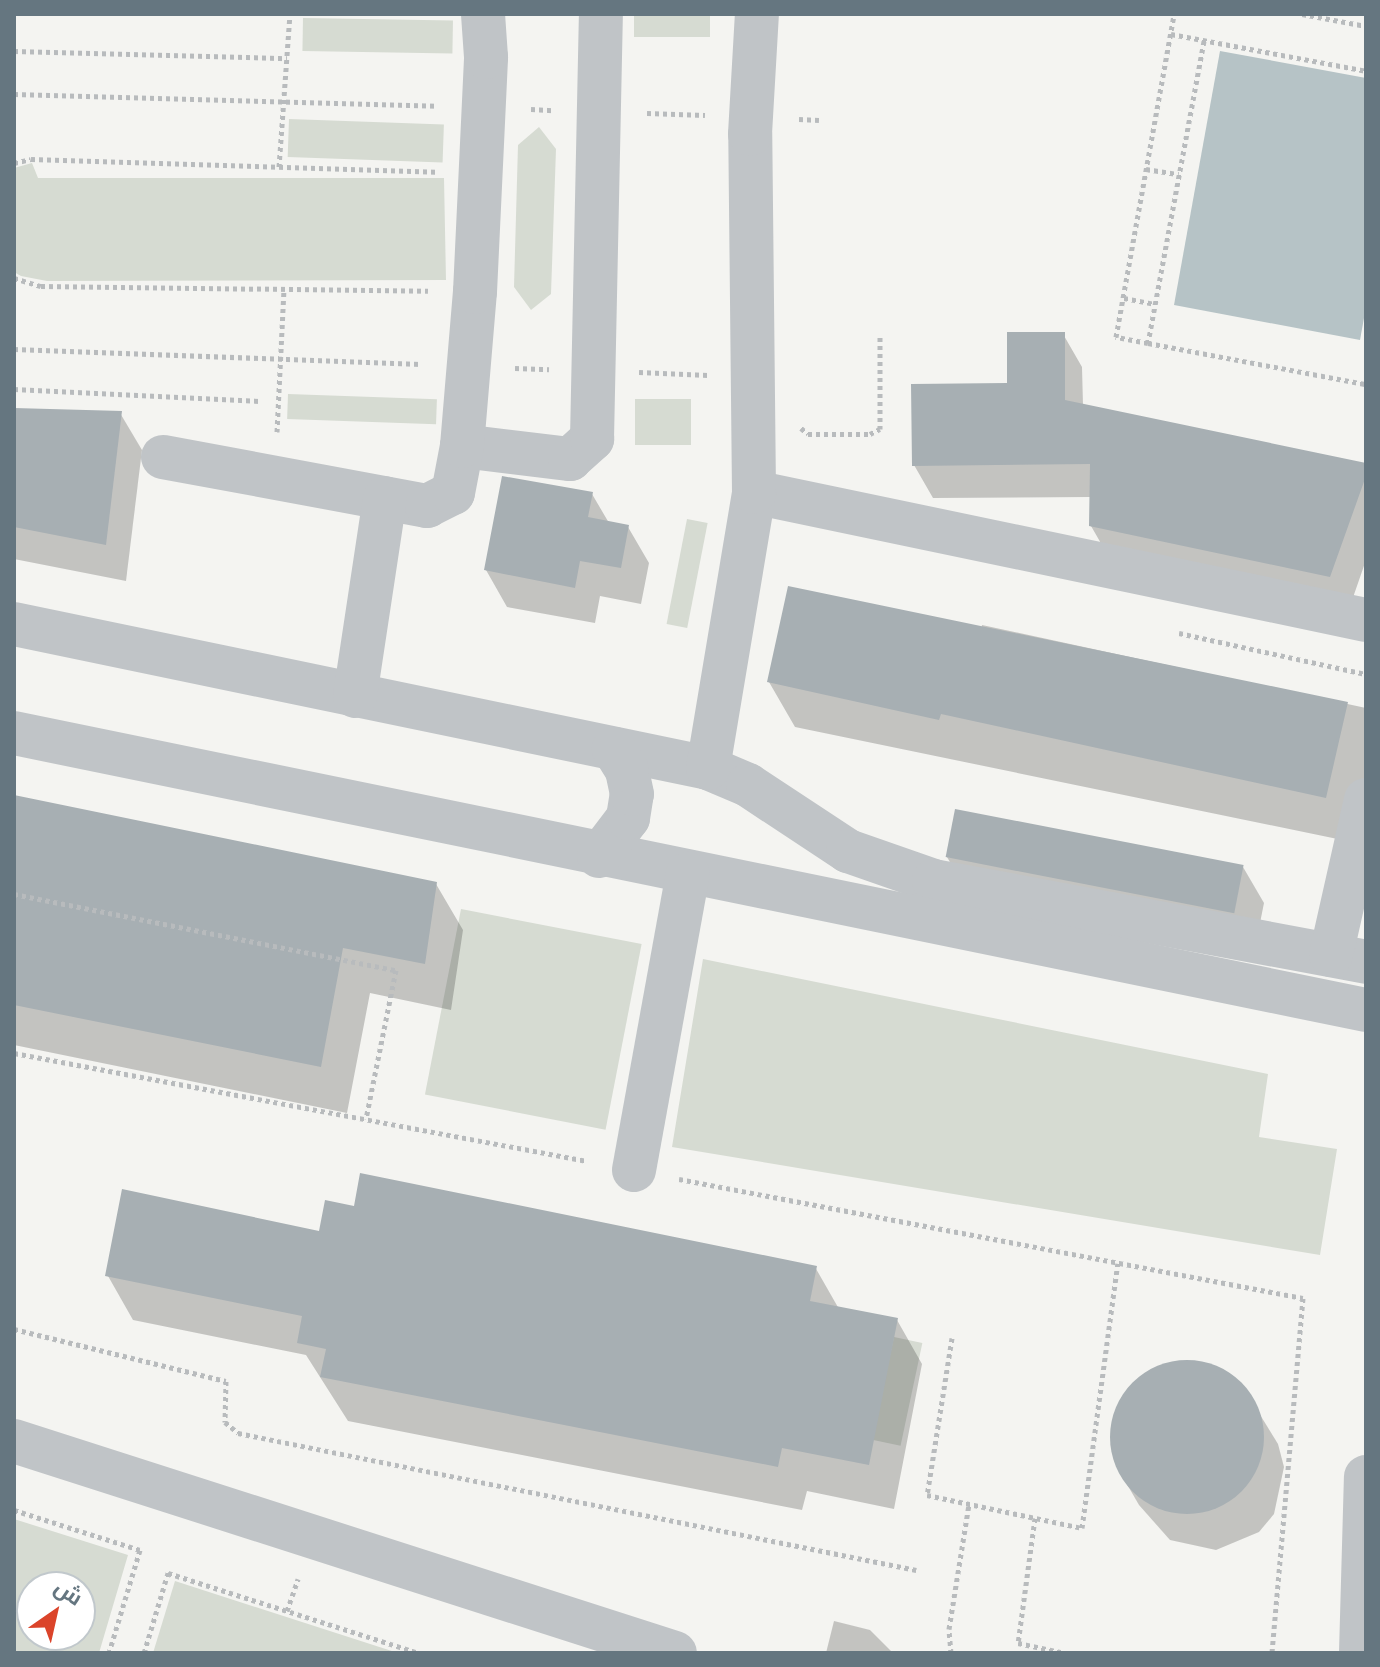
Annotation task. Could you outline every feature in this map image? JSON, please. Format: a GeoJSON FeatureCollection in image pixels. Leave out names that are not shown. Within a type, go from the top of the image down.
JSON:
{"type":"FeatureCollection","features":[{"type":"Feature","properties":{"kind":"lane"},"geometry":{"type":"LineString","coordinates":[[163,457],[427,506],[446,501],[457,484],[475,292],[481,173],[483,14]]}},
{"type":"Feature","properties":{"kind":"lane"},"geometry":{"type":"LineString","coordinates":[[462,446],[570,459],[592,439],[601,14]]}},
{"type":"Feature","properties":{"kind":"lane"},"geometry":{"type":"LineString","coordinates":[[708,768],[754,492],[750,134],[757,14]]}},
{"type":"Feature","properties":{"kind":"lane"},"geometry":{"type":"LineString","coordinates":[[754,492],[1366,620]]}},
{"type":"Feature","properties":{"kind":"lane"},"geometry":{"type":"LineString","coordinates":[[355,696],[385,498]]}},
{"type":"Feature","properties":{"kind":"lane"},"geometry":{"type":"LineString","coordinates":[[17,626],[708,768],[748,785],[835,844],[890,868],[934,881],[1348,959],[1366,800]]}},
{"type":"Feature","properties":{"kind":"lane"},"geometry":{"type":"LineString","coordinates":[[14,733],[599,856],[1366,1010]]}},
{"type":"Feature","properties":{"kind":"lane"},"geometry":{"type":"LineString","coordinates":[[599,856],[628,818],[627,770],[614,749]]}},
{"type":"Feature","properties":{"kind":"lane"},"geometry":{"type":"LineString","coordinates":[[634,1170],[688,874]]}},
{"type":"Feature","properties":{"kind":"lane"},"geometry":{"type":"LineString","coordinates":[[14,1441],[675,1653]]}},
{"type":"Feature","properties":{"kind":"lane"},"geometry":{"type":"LineString","coordinates":[[1361,1653],[1366,1477]]}},
{"type":"Feature","properties":{"kind":"path"},"geometry":{"type":"LineString","coordinates":[[279,167],[290,14]]}},
{"type":"Feature","properties":{"kind":"path"},"geometry":{"type":"LineString","coordinates":[[1174,14],[1116,337],[1366,384]]}},
{"type":"Feature","properties":{"kind":"path"},"geometry":{"type":"LineString","coordinates":[[1302,14],[1366,26]]}},
{"type":"Feature","properties":{"kind":"path"},"geometry":{"type":"LineString","coordinates":[[1171,34],[1366,71]]}},
{"type":"Feature","properties":{"kind":"path"},"geometry":{"type":"LineString","coordinates":[[1148,343],[1204,41]]}},
{"type":"Feature","properties":{"kind":"path"},"geometry":{"type":"LineString","coordinates":[[14,51],[287,58]]}},
{"type":"Feature","properties":{"kind":"path"},"geometry":{"type":"LineString","coordinates":[[14,94],[247,100]]}},
{"type":"Feature","properties":{"kind":"path"},"geometry":{"type":"LineString","coordinates":[[785,118],[819,120]]}},
{"type":"Feature","properties":{"kind":"path"},"geometry":{"type":"LineString","coordinates":[[14,163],[31,159],[481,173]]}},
{"type":"Feature","properties":{"kind":"path"},"geometry":{"type":"LineString","coordinates":[[1146,169],[1179,174]]}},
{"type":"Feature","properties":{"kind":"path"},"geometry":{"type":"LineString","coordinates":[[14,278],[41,286],[475,292]]}},
{"type":"Feature","properties":{"kind":"path"},"geometry":{"type":"LineString","coordinates":[[275,478],[284,289]]}},
{"type":"Feature","properties":{"kind":"path"},"geometry":{"type":"LineString","coordinates":[[1124,298],[1155,304]]}},
{"type":"Feature","properties":{"kind":"path"},"geometry":{"type":"LineString","coordinates":[[799,421],[808,434],[870,434],[880,429],[880,337]]}},
{"type":"Feature","properties":{"kind":"path"},"geometry":{"type":"LineString","coordinates":[[14,349],[253,358]]}},
{"type":"Feature","properties":{"kind":"path"},"geometry":{"type":"LineString","coordinates":[[14,389],[260,401]]}},
{"type":"Feature","properties":{"kind":"path"},"geometry":{"type":"LineString","coordinates":[[1166,630],[1366,674]]}},
{"type":"Feature","properties":{"kind":"path"},"geometry":{"type":"LineString","coordinates":[[14,894],[396,970],[366,1119]]}},
{"type":"Feature","properties":{"kind":"path"},"geometry":{"type":"LineString","coordinates":[[952,1338],[927,1495],[1082,1528],[1118,1263]]}},
{"type":"Feature","properties":{"kind":"path"},"geometry":{"type":"LineString","coordinates":[[1272,1653],[1303,1298]]}},
{"type":"Feature","properties":{"kind":"path"},"geometry":{"type":"LineString","coordinates":[[14,1329],[226,1381],[225,1422],[238,1433],[916,1570]]}},
{"type":"Feature","properties":{"kind":"path"},"geometry":{"type":"LineString","coordinates":[[951,1653],[949,1629],[969,1504]]}},
{"type":"Feature","properties":{"kind":"path"},"geometry":{"type":"LineString","coordinates":[[14,1510],[140,1550],[109,1653]]}},
{"type":"Feature","properties":{"kind":"path"},"geometry":{"type":"LineString","coordinates":[[1035,1518],[1018,1643],[1065,1653]]}},
{"type":"Feature","properties":{"kind":"path"},"geometry":{"type":"LineString","coordinates":[[144,1653],[168,1573],[418,1653]]}},
{"type":"Feature","properties":{"kind":"shaded area"},"geometry":{"type":"Polygon","coordinates":[[[634,14],[710,14],[710,37],[634,37],[634,14]]]}},
{"type":"Feature","properties":{"kind":"shaded area"},"geometry":{"type":"Polygon","coordinates":[[[303,18],[453,21],[452,54],[302,51],[303,18]]]}},
{"type":"Feature","properties":{"kind":"shaded area"},"geometry":{"type":"Polygon","coordinates":[[[1220,51],[1366,78],[1366,307],[1360,340],[1174,305],[1220,51]]]}},
{"type":"Feature","properties":{"kind":"shaded area"},"geometry":{"type":"Polygon","coordinates":[[[289,119],[444,124],[443,162],[288,157],[289,119]]]}},
{"type":"Feature","properties":{"kind":"shaded area"},"geometry":{"type":"Polygon","coordinates":[[[539,127],[556,149],[551,294],[531,310],[514,287],[518,145],[539,127]]]}},
{"type":"Feature","properties":{"kind":"shaded area"},"geometry":{"type":"Polygon","coordinates":[[[32,163],[38,178],[444,178],[446,280],[47,281],[21,276],[14,272],[14,168],[32,163]]]}},
{"type":"Feature","properties":{"kind":"shaded area"},"geometry":{"type":"Polygon","coordinates":[[[288,394],[437,399],[436,424],[287,419],[288,394]]]}},
{"type":"Feature","properties":{"kind":"shaded area"},"geometry":{"type":"Polygon","coordinates":[[[635,399],[691,399],[691,445],[635,445],[635,399]]]}},
{"type":"Feature","properties":{"kind":"shaded area"},"geometry":{"type":"Polygon","coordinates":[[[687,519],[708,523],[687,628],[667,624],[687,519]]]}},
{"type":"Feature","properties":{"kind":"shaded area"},"geometry":{"type":"Polygon","coordinates":[[[461,909],[642,944],[606,1130],[425,1095],[461,909]]]}},
{"type":"Feature","properties":{"kind":"shaded area"},"geometry":{"type":"Polygon","coordinates":[[[703,959],[1268,1074],[1259,1137],[1337,1149],[1320,1255],[672,1147],[703,959]]]}},
{"type":"Feature","properties":{"kind":"shaded area"},"geometry":{"type":"Polygon","coordinates":[[[894,1337],[922,1343],[901,1446],[872,1440],[894,1337]]]}},
{"type":"Feature","properties":{"kind":"shaded area"},"geometry":{"type":"Polygon","coordinates":[[[14,1519],[128,1555],[99,1653],[14,1653],[14,1519]]]}},
{"type":"Feature","properties":{"kind":"shaded area"},"geometry":{"type":"Polygon","coordinates":[[[175,1581],[398,1653],[153,1653],[175,1581]]]}},
{"type":"Feature","properties":{"kind":"building"},"geometry":{"type":"Polygon","coordinates":[[[1007,332],[1065,332],[1065,400],[1366,463],[1366,476],[1330,577],[1089,526],[1090,464],[912,466],[911,384],[1007,383],[1007,332]]]}},
{"type":"Feature","properties":{"kind":"building"},"geometry":{"type":"Polygon","coordinates":[[[14,408],[122,411],[106,545],[14,527],[14,408]]]}},
{"type":"Feature","properties":{"kind":"building"},"geometry":{"type":"Polygon","coordinates":[[[502,476],[593,492],[588,517],[629,525],[621,568],[580,561],[575,588],[484,570],[502,476]]]}},
{"type":"Feature","properties":{"kind":"building"},"geometry":{"type":"Polygon","coordinates":[[[788,586],[1348,702],[1326,798],[941,714],[939,720],[767,682],[788,586]]]}},
{"type":"Feature","properties":{"kind":"building"},"geometry":{"type":"Polygon","coordinates":[[[14,795],[437,882],[425,964],[343,948],[321,1067],[14,1005],[14,795]]]}},
{"type":"Feature","properties":{"kind":"building"},"geometry":{"type":"Polygon","coordinates":[[[955,809],[1244,865],[1234,913],[946,857],[955,809]]]}},
{"type":"Feature","properties":{"kind":"building"},"geometry":{"type":"Polygon","coordinates":[[[360,1173],[817,1266],[810,1301],[898,1318],[869,1465],[782,1448],[778,1467],[320,1377],[326,1349],[297,1343],[302,1316],[105,1276],[122,1189],[319,1231],[325,1200],[354,1206],[360,1173]]]}},
{"type":"Feature","properties":{"kind":"building"},"geometry":{"type":"Polygon","coordinates":[[[1187,1360],[1217,1366],[1242,1382],[1258,1407],[1264,1437],[1258,1467],[1242,1492],[1217,1508],[1187,1514],[1157,1508],[1132,1492],[1116,1467],[1110,1437],[1116,1407],[1132,1382],[1157,1366],[1187,1360]]]}}]}
